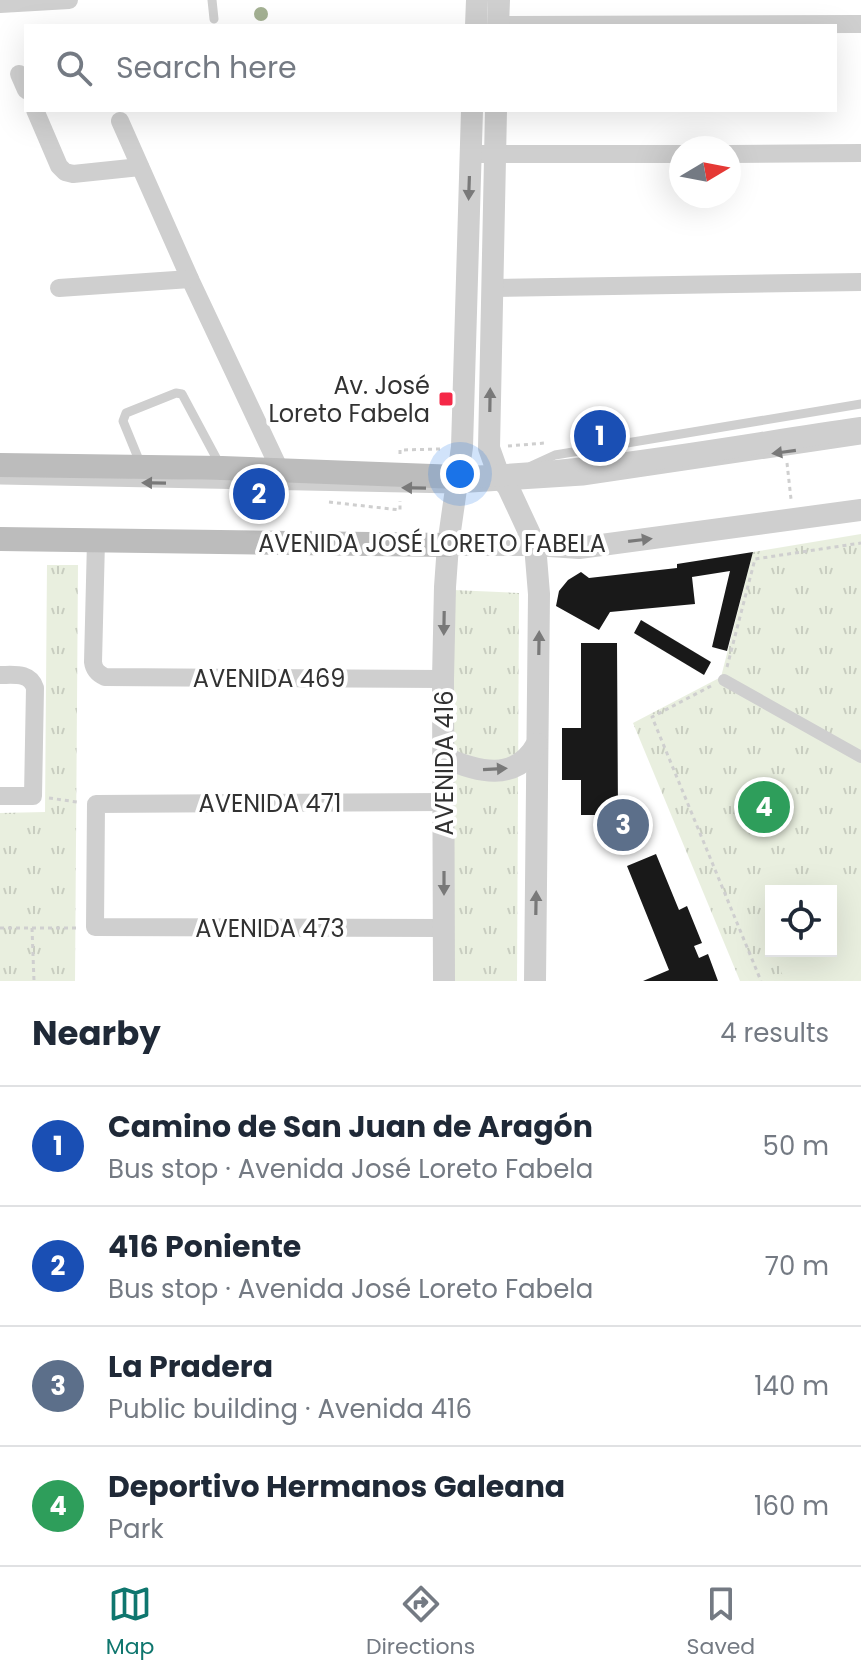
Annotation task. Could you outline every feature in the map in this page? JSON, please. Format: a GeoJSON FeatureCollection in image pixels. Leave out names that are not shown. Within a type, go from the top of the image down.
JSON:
{"type":"FeatureCollection","features":[{"type":"Feature","properties":{"kind":"main road"},"geometry":{"type":"LineString","coordinates":[[0,465],[280,470],[457,483]]}},
{"type":"Feature","properties":{"kind":"main road","name":"AVENIDA JOSÉ LORETO FABELA"},"geometry":{"type":"LineString","coordinates":[[0,539],[448,545]]}},
{"type":"Feature","properties":{"kind":"street"},"geometry":{"type":"LineString","coordinates":[[0,4],[69,0]]}},
{"type":"Feature","properties":{"kind":"street"},"geometry":{"type":"LineString","coordinates":[[476,24],[477,0]]}},
{"type":"Feature","properties":{"kind":"street"},"geometry":{"type":"LineString","coordinates":[[498,24],[499,0]]}},
{"type":"Feature","properties":{"kind":"street"},"geometry":{"type":"LineString","coordinates":[[837,24],[861,24]]}},
{"type":"Feature","properties":{"kind":"street"},"geometry":{"type":"LineString","coordinates":[[36,112],[59,166],[65,172],[73,174],[140,167]]}},
{"type":"Feature","properties":{"kind":"street","name":"AVENIDA 416"},"geometry":{"type":"LineString","coordinates":[[444,981],[445,587],[462,447],[472,112]]}},
{"type":"Feature","properties":{"kind":"street"},"geometry":{"type":"LineString","coordinates":[[496,112],[489,448],[535,545],[539,594],[535,981]]}},
{"type":"Feature","properties":{"kind":"street"},"geometry":{"type":"LineString","coordinates":[[120,121],[280,470]]}},
{"type":"Feature","properties":{"kind":"street"},"geometry":{"type":"LineString","coordinates":[[741,154],[861,153]]}},
{"type":"Feature","properties":{"kind":"street"},"geometry":{"type":"LineString","coordinates":[[471,154],[669,154]]}},
{"type":"Feature","properties":{"kind":"street"},"geometry":{"type":"LineString","coordinates":[[467,252],[492,251]]}},
{"type":"Feature","properties":{"kind":"street"},"geometry":{"type":"LineString","coordinates":[[59,288],[190,279]]}},
{"type":"Feature","properties":{"kind":"street"},"geometry":{"type":"LineString","coordinates":[[492,288],[861,282]]}},
{"type":"Feature","properties":{"kind":"street"},"geometry":{"type":"LineString","coordinates":[[465,328],[492,328]]}},
{"type":"Feature","properties":{"kind":"street"},"geometry":{"type":"LineString","coordinates":[[457,483],[583,470],[861,428]]}},
{"type":"Feature","properties":{"kind":"street","name":"AVENIDA JOSÉ LORETO FABELA"},"geometry":{"type":"LineString","coordinates":[[448,545],[579,548],[861,510]]}},
{"type":"Feature","properties":{"kind":"street","name":"AVENIDA 469"},"geometry":{"type":"LineString","coordinates":[[96,541],[93,662],[97,672],[105,677],[443,679]]}},
{"type":"Feature","properties":{"kind":"street"},"geometry":{"type":"LineString","coordinates":[[0,675],[21,675],[31,679],[35,688],[33,796],[0,796]]}},
{"type":"Feature","properties":{"kind":"street"},"geometry":{"type":"LineString","coordinates":[[724,680],[861,757]]}},
{"type":"Feature","properties":{"kind":"street"},"geometry":{"type":"LineString","coordinates":[[443,757],[468,768],[489,771],[510,768],[529,759],[537,744]]}},
{"type":"Feature","properties":{"kind":"street","name":"AVENIDA 471"},"geometry":{"type":"LineString","coordinates":[[96,804],[444,802]]}},
{"type":"Feature","properties":{"kind":"street"},"geometry":{"type":"LineString","coordinates":[[95,927],[96,804]]}},
{"type":"Feature","properties":{"kind":"street","name":"AVENIDA 473"},"geometry":{"type":"LineString","coordinates":[[95,927],[444,928]]}},
{"type":"Feature","properties":{"kind":"lane"},"geometry":{"type":"LineString","coordinates":[[212,0],[214,19]]}},
{"type":"Feature","properties":{"kind":"lane"},"geometry":{"type":"LineString","coordinates":[[142,467],[123,421],[126,413],[176,393],[182,394],[222,468]]}},
{"type":"Feature","properties":{"kind":"lane"},"geometry":{"type":"LineString","coordinates":[[506,479],[555,455],[861,404]]}},
{"type":"Feature","properties":{"kind":"lane"},"geometry":{"type":"LineString","coordinates":[[506,479],[583,481],[861,440]]}},
{"type":"Feature","properties":{"kind":"lane"},"geometry":{"type":"LineString","coordinates":[[0,480],[457,483]]}},
{"type":"Feature","properties":{"kind":"path"},"geometry":{"type":"LineString","coordinates":[[400,450],[446,449]]}},
{"type":"Feature","properties":{"kind":"path"},"geometry":{"type":"LineString","coordinates":[[785,452],[793,520]]}},
{"type":"Feature","properties":{"kind":"path"},"geometry":{"type":"LineString","coordinates":[[761,981],[652,717],[724,680],[755,559],[861,543]]}},
{"type":"Feature","properties":{"kind":"path"},"geometry":{"type":"LineString","coordinates":[[33,796],[96,804]]}},
{"type":"Feature","properties":{"kind":"path"},"geometry":{"type":"LineString","coordinates":[[0,928],[95,927]]}},
{"type":"Feature","properties":{"kind":"path"},"geometry":{"type":"LineString","coordinates":[[32,928],[34,981]]}},
{"type":"Feature","properties":{"kind":"green space"},"geometry":{"type":"Polygon","coordinates":[[[861,534],[861,981],[740,981],[633,723],[721,677],[753,552],[861,534]]]}},
{"type":"Feature","properties":{"kind":"green space"},"geometry":{"type":"Polygon","coordinates":[[[47,565],[78,565],[75,981],[0,981],[0,813],[45,812],[47,565]]]}},
{"type":"Feature","properties":{"kind":"green space"},"geometry":{"type":"Polygon","coordinates":[[[453,590],[519,593],[517,981],[450,981],[453,590]]]}},
{"type":"Feature","properties":{"kind":"green space"},"geometry":{"type":"Polygon","coordinates":[[[861,891],[861,981],[785,981],[775,957],[837,957],[837,901],[861,891]]]}},
{"type":"Feature","properties":{"kind":"building"},"geometry":{"type":"Polygon","coordinates":[[[753,552],[727,651],[712,647],[730,571],[692,577],[695,604],[610,612],[599,630],[556,606],[559,591],[568,580],[581,572],[589,578],[677,568],[677,564],[753,552]]]}},
{"type":"Feature","properties":{"kind":"building"},"geometry":{"type":"Polygon","coordinates":[[[641,620],[711,662],[704,675],[634,633],[641,620]]]}},
{"type":"Feature","properties":{"kind":"building"},"geometry":{"type":"Polygon","coordinates":[[[581,643],[617,643],[618,815],[581,815],[581,780],[562,780],[562,728],[581,728],[581,643]]]}},
{"type":"Feature","properties":{"kind":"building"},"geometry":{"type":"Polygon","coordinates":[[[656,854],[679,910],[687,906],[702,943],[694,946],[699,958],[708,954],[718,981],[643,981],[669,970],[627,866],[656,854]]]}},
{"type":"Feature","properties":{"kind":"place","name":"Av. José Loreto Fabela"},"geometry":{"type":"Point","coordinates":[446,399]}},
{"type":"Feature","properties":{"kind":"place","name":"Camino de San Juan de Aragón"},"geometry":{"type":"Point","coordinates":[600,436]}},
{"type":"Feature","properties":{"kind":"place","name":"416 Poniente"},"geometry":{"type":"Point","coordinates":[259,494]}},
{"type":"Feature","properties":{"kind":"place","name":"Deportivo Hermanos Galeana"},"geometry":{"type":"Point","coordinates":[764,807]}},
{"type":"Feature","properties":{"kind":"place","name":"La Pradera"},"geometry":{"type":"Point","coordinates":[623,825]}}]}
